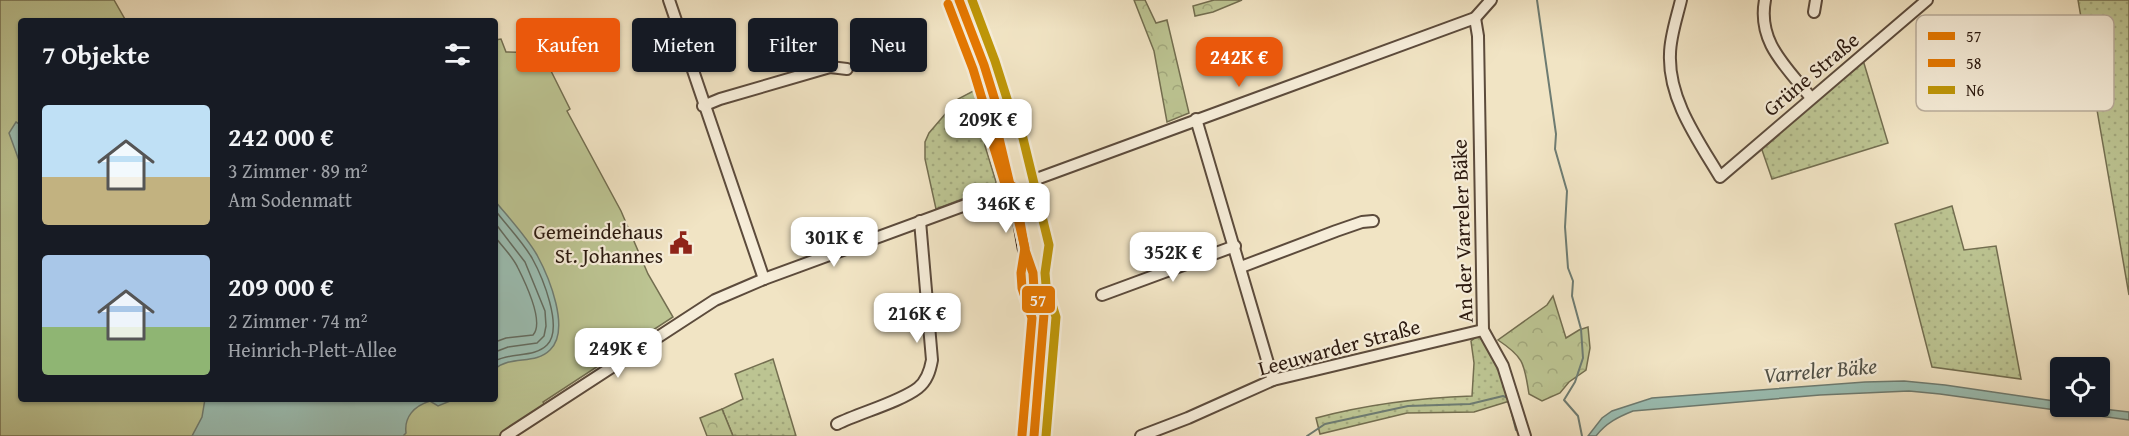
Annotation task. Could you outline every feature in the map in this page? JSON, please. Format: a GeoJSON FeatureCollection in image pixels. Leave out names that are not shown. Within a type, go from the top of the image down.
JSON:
{"type":"FeatureCollection","features":[{"type":"Feature","properties":{"kind":"main road"},"geometry":{"type":"LineString","coordinates":[[959,0],[997,107],[1001,136],[1018,185],[1025,250],[1033,273],[1034,289],[1044,314],[1034,436]]}},
{"type":"Feature","properties":{"kind":"street"},"geometry":{"type":"LineString","coordinates":[[669,0],[703,106],[764,279]]}},
{"type":"Feature","properties":{"kind":"street"},"geometry":{"type":"LineString","coordinates":[[506,436],[715,300],[764,279],[1474,18],[1491,0]]}},
{"type":"Feature","properties":{"kind":"street","name":"Grüne Straße"},"geometry":{"type":"LineString","coordinates":[[1680,0],[1670,54],[1674,87],[1686,119],[1719,177],[1927,0]]}},
{"type":"Feature","properties":{"kind":"street"},"geometry":{"type":"LineString","coordinates":[[1765,0],[1762,15],[1764,30],[1770,46],[1811,98]]}},
{"type":"Feature","properties":{"kind":"street"},"geometry":{"type":"LineString","coordinates":[[1814,12],[1816,0]]}},
{"type":"Feature","properties":{"kind":"street","name":"An der Varreler Bäke"},"geometry":{"type":"LineString","coordinates":[[1474,18],[1478,40],[1483,330],[1503,366],[1525,436]]}},
{"type":"Feature","properties":{"kind":"street"},"geometry":{"type":"LineString","coordinates":[[703,106],[720,99],[830,68],[847,69]]}},
{"type":"Feature","properties":{"kind":"street"},"geometry":{"type":"LineString","coordinates":[[1196,119],[1274,380]]}},
{"type":"Feature","properties":{"kind":"street"},"geometry":{"type":"LineString","coordinates":[[837,424],[908,394],[921,386],[930,371],[932,360],[921,221]]}},
{"type":"Feature","properties":{"kind":"street"},"geometry":{"type":"LineString","coordinates":[[1241,267],[1336,231],[1362,222],[1373,221]]}},
{"type":"Feature","properties":{"kind":"street"},"geometry":{"type":"LineString","coordinates":[[1102,295],[1234,246]]}},
{"type":"Feature","properties":{"kind":"street","name":"Leeuwarder Straße"},"geometry":{"type":"LineString","coordinates":[[1141,436],[1274,380],[1483,330]]}},
{"type":"Feature","properties":{"kind":"green space"},"geometry":{"type":"Polygon","coordinates":[[[0,0],[114,0],[124,18],[18,18],[18,402],[498,402],[498,40],[501,39],[506,52],[516,52],[516,72],[552,72],[570,109],[567,111],[621,211],[648,274],[673,317],[543,402],[549,413],[513,436],[0,436],[0,0]]]}},
{"type":"Feature","properties":{"kind":"green space"},"geometry":{"type":"Polygon","coordinates":[[[1134,0],[1145,0],[1156,23],[1167,20],[1189,113],[1167,122],[1154,51],[1134,0]]]}},
{"type":"Feature","properties":{"kind":"green space"},"geometry":{"type":"Polygon","coordinates":[[[1214,0],[1242,0],[1213,12],[1195,16],[1193,6],[1214,0]]]}},
{"type":"Feature","properties":{"kind":"green space"},"geometry":{"type":"Polygon","coordinates":[[[2078,0],[2129,0],[2129,295],[2097,111],[2114,111],[2114,15],[2081,15],[2078,0]]]}},
{"type":"Feature","properties":{"kind":"green space"},"geometry":{"type":"Polygon","coordinates":[[[1863,60],[1888,143],[1772,179],[1761,147],[1863,60]]]}},
{"type":"Feature","properties":{"kind":"green space"},"geometry":{"type":"Polygon","coordinates":[[[977,89],[985,117],[985,146],[996,182],[994,187],[936,209],[925,159],[925,142],[929,133],[958,99],[977,89]]]}},
{"type":"Feature","properties":{"kind":"green space"},"geometry":{"type":"Polygon","coordinates":[[[1952,206],[1964,250],[1996,246],[2021,379],[1932,367],[1895,224],[1952,206]]]}},
{"type":"Feature","properties":{"kind":"green space"},"geometry":{"type":"Polygon","coordinates":[[[1553,296],[1566,338],[1588,327],[1590,348],[1586,370],[1569,382],[1560,393],[1542,401],[1529,394],[1522,362],[1514,352],[1498,340],[1547,305],[1553,296]]]}},
{"type":"Feature","properties":{"kind":"green space"},"geometry":{"type":"Polygon","coordinates":[[[1480,334],[1488,344],[1513,400],[1474,412],[1407,413],[1320,434],[1316,418],[1335,413],[1432,398],[1472,396],[1474,363],[1471,341],[1480,334]]]}},
{"type":"Feature","properties":{"kind":"green space"},"geometry":{"type":"Polygon","coordinates":[[[773,359],[796,436],[733,436],[722,409],[743,399],[735,374],[773,359]]]}},
{"type":"Feature","properties":{"kind":"green space"},"geometry":{"type":"Polygon","coordinates":[[[722,409],[733,436],[707,436],[700,418],[722,409]]]}},
{"type":"Feature","properties":{"kind":"water"},"geometry":{"type":"Polygon","coordinates":[[[16,122],[18,123],[18,158],[9,133],[16,122]]]}},
{"type":"Feature","properties":{"kind":"water"},"geometry":{"type":"Polygon","coordinates":[[[498,205],[528,241],[542,265],[556,303],[559,330],[556,341],[544,355],[498,367],[498,205]]]}},
{"type":"Feature","properties":{"kind":"water"},"geometry":{"type":"Polygon","coordinates":[[[1904,381],[1945,385],[2050,400],[2050,409],[1909,391],[1820,395],[1633,411],[1604,427],[1596,436],[1588,436],[1602,418],[1612,411],[1652,398],[1904,381]]]}},
{"type":"Feature","properties":{"kind":"water"},"geometry":{"type":"Polygon","coordinates":[[[204,402],[428,402],[415,409],[408,417],[406,433],[403,436],[192,436],[202,417],[204,402]]]}},
{"type":"Feature","properties":{"kind":"water"},"geometry":{"type":"Polygon","coordinates":[[[432,402],[448,402],[438,406],[432,402]]]}},
{"type":"Feature","properties":{"kind":"water"},"geometry":{"type":"Polygon","coordinates":[[[2110,410],[2129,412],[2129,420],[2107,417],[2110,417],[2110,410]]]}},
{"type":"Feature","properties":{"kind":"waterway"},"geometry":{"type":"LineString","coordinates":[[1537,0],[1556,134],[1555,149],[1567,191],[1565,227],[1568,268],[1573,281],[1572,296],[1581,329],[1583,358],[1575,382],[1564,400],[1578,416],[1582,436]]}},
{"type":"Feature","properties":{"kind":"waterway"},"geometry":{"type":"LineString","coordinates":[[1307,436],[1325,424],[1408,406],[1470,404],[1503,396],[1508,398],[1516,430]]}},
{"type":"Feature","properties":{"kind":"transit line","name":"57"},"geometry":{"type":"LineString","coordinates":[[959,0],[984,65],[997,107],[991,138],[1004,181],[1014,187],[1025,250],[1033,273],[1034,289],[1044,314],[1034,436]]}},
{"type":"Feature","properties":{"kind":"transit line","name":"N6"},"geometry":{"type":"LineString","coordinates":[[972,0],[1008,102],[1020,126],[1049,245],[1045,273],[1046,285],[1056,317],[1046,436]]}},
{"type":"Feature","properties":{"kind":"transit line","name":"58"},"geometry":{"type":"LineString","coordinates":[[948,4],[973,69],[986,112],[998,134],[1025,248],[1021,273],[1022,288],[1032,318],[1022,435]]}},
{"type":"Feature","properties":{"kind":"place","name":"Gemeindehaus St. Johannes"},"geometry":{"type":"Point","coordinates":[681,243]}},
{"type":"Feature","properties":{"kind":"water label","name":"Varreler Bäke"},"geometry":{"type":"Point","coordinates":[1820,370]}}]}
